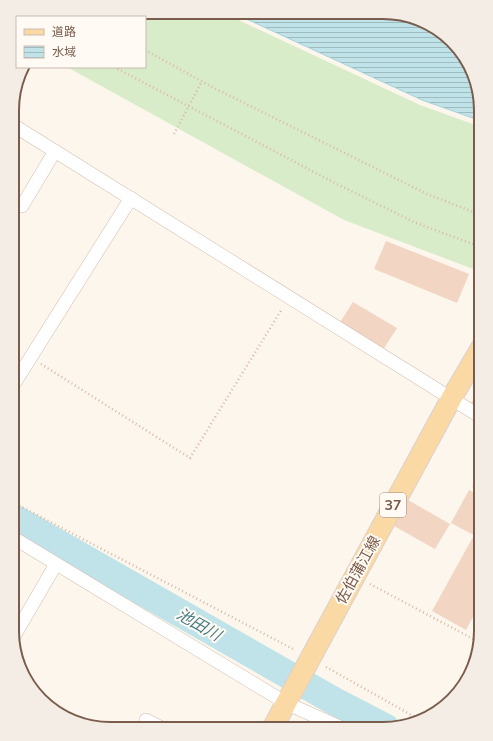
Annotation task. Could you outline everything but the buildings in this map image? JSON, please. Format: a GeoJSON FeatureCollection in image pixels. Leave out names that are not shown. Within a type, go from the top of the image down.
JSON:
{"type":"FeatureCollection","features":[{"type":"Feature","properties":{"kind":"main road","name":"佐伯蒲江線"},"geometry":{"type":"LineString","coordinates":[[276,722],[451,399],[474,360]]}},
{"type":"Feature","properties":{"kind":"street"},"geometry":{"type":"LineString","coordinates":[[19,130],[131,198],[474,414]]}},
{"type":"Feature","properties":{"kind":"street"},"geometry":{"type":"LineString","coordinates":[[22,206],[55,151]]}},
{"type":"Feature","properties":{"kind":"street"},"geometry":{"type":"LineString","coordinates":[[19,376],[131,198]]}},
{"type":"Feature","properties":{"kind":"street"},"geometry":{"type":"LineString","coordinates":[[19,541],[332,722]]}},
{"type":"Feature","properties":{"kind":"street"},"geometry":{"type":"LineString","coordinates":[[19,629],[56,564]]}},
{"type":"Feature","properties":{"kind":"street"},"geometry":{"type":"LineString","coordinates":[[146,720],[150,722]]}},
{"type":"Feature","properties":{"kind":"path"},"geometry":{"type":"LineString","coordinates":[[146,51],[202,81],[427,194],[474,211]]}},
{"type":"Feature","properties":{"kind":"path"},"geometry":{"type":"LineString","coordinates":[[116,68],[416,222],[474,245]]}},
{"type":"Feature","properties":{"kind":"path"},"geometry":{"type":"LineString","coordinates":[[174,134],[202,81]]}},
{"type":"Feature","properties":{"kind":"path"},"geometry":{"type":"LineString","coordinates":[[31,358],[190,458],[289,297]]}},
{"type":"Feature","properties":{"kind":"path"},"geometry":{"type":"LineString","coordinates":[[19,506],[414,716]]}},
{"type":"Feature","properties":{"kind":"path"},"geometry":{"type":"LineString","coordinates":[[355,575],[474,639]]}},
{"type":"Feature","properties":{"kind":"green space"},"geometry":{"type":"Polygon","coordinates":[[[146,19],[236,19],[420,105],[474,124],[474,269],[344,220],[69,68],[146,68],[146,19]]]}},
{"type":"Feature","properties":{"kind":"water"},"geometry":{"type":"Polygon","coordinates":[[[246,19],[383,19],[407,22],[418,26],[438,38],[462,64],[472,92],[474,119],[422,100],[246,19]]]}},
{"type":"Feature","properties":{"kind":"waterway","name":"池田川"},"geometry":{"type":"LineString","coordinates":[[19,521],[334,701],[374,722]]}}]}
